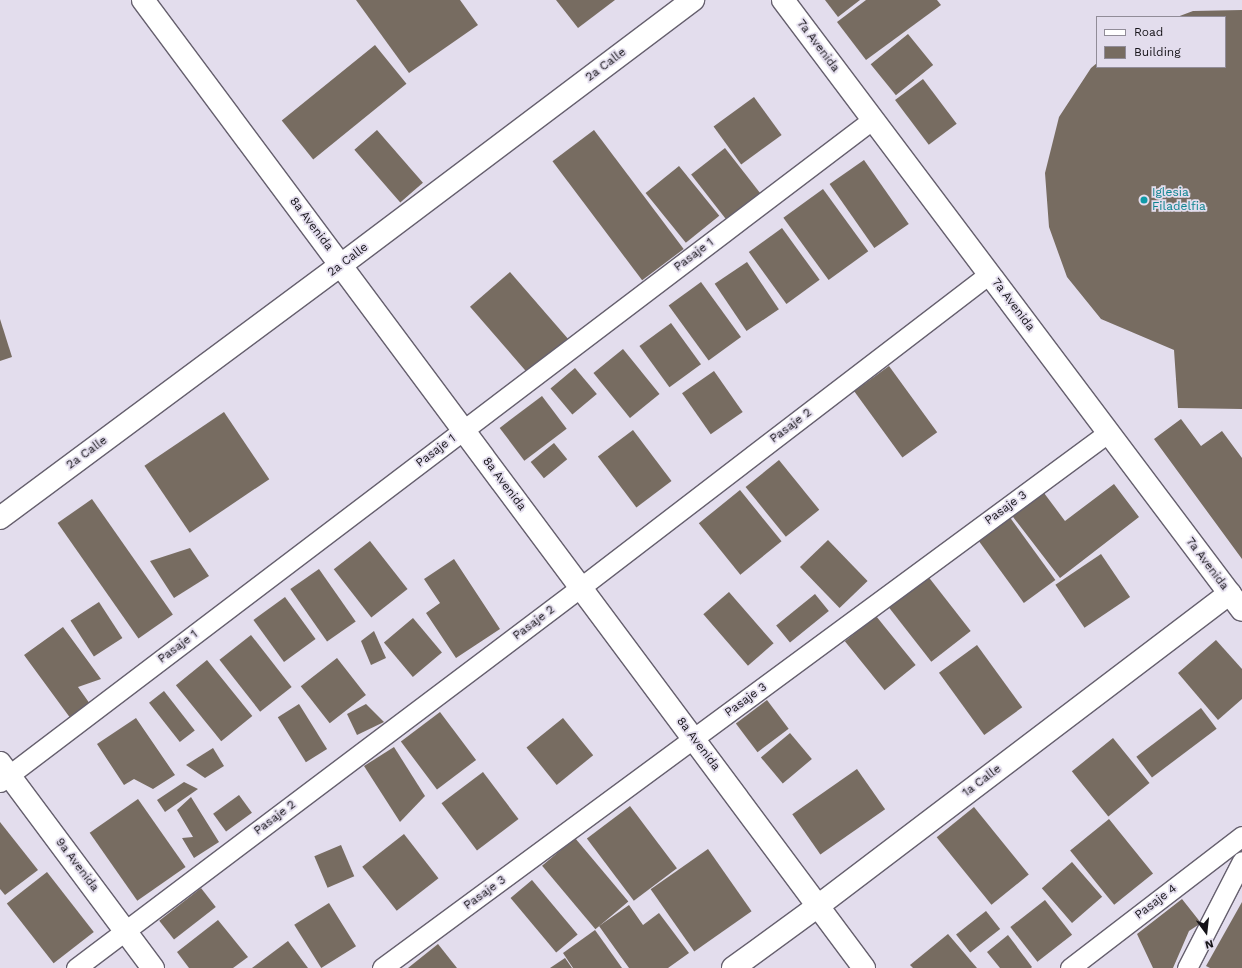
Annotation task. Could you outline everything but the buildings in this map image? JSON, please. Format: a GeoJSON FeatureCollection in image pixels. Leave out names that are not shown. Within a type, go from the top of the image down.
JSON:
{"type":"FeatureCollection","features":[{"type":"Feature","properties":{"kind":"street","name":"8a Avenida"},"geometry":{"type":"LineString","coordinates":[[143,0],[864,968]]}},
{"type":"Feature","properties":{"kind":"street","name":"2a Calle"},"geometry":{"type":"LineString","coordinates":[[0,518],[341,265],[693,0]]}},
{"type":"Feature","properties":{"kind":"street","name":"7a Avenida"},"geometry":{"type":"LineString","coordinates":[[783,0],[1236,602]]}},
{"type":"Feature","properties":{"kind":"street","name":"1a Calle"},"geometry":{"type":"LineString","coordinates":[[732,968],[1236,602]]}},
{"type":"Feature","properties":{"kind":"street","name":"9a Avenida"},"geometry":{"type":"LineString","coordinates":[[3,773],[153,968]]}},
{"type":"Feature","properties":{"kind":"lane","name":"Pasaje 1"},"geometry":{"type":"LineString","coordinates":[[3,773],[464,430],[873,119]]}},
{"type":"Feature","properties":{"kind":"lane","name":"Pasaje 2"},"geometry":{"type":"LineString","coordinates":[[76,968],[581,587],[989,274]]}},
{"type":"Feature","properties":{"kind":"lane","name":"Pasaje 3"},"geometry":{"type":"LineString","coordinates":[[382,968],[1109,432]]}},
{"type":"Feature","properties":{"kind":"lane","name":"Pasaje 4"},"geometry":{"type":"LineString","coordinates":[[1070,968],[1242,836]]}},
{"type":"Feature","properties":{"kind":"lane"},"geometry":{"type":"LineString","coordinates":[[1187,968],[1242,862]]}},
{"type":"Feature","properties":{"kind":"place","name":"Iglesia Filadelfia"},"geometry":{"type":"Point","coordinates":[1144,200]}}]}
